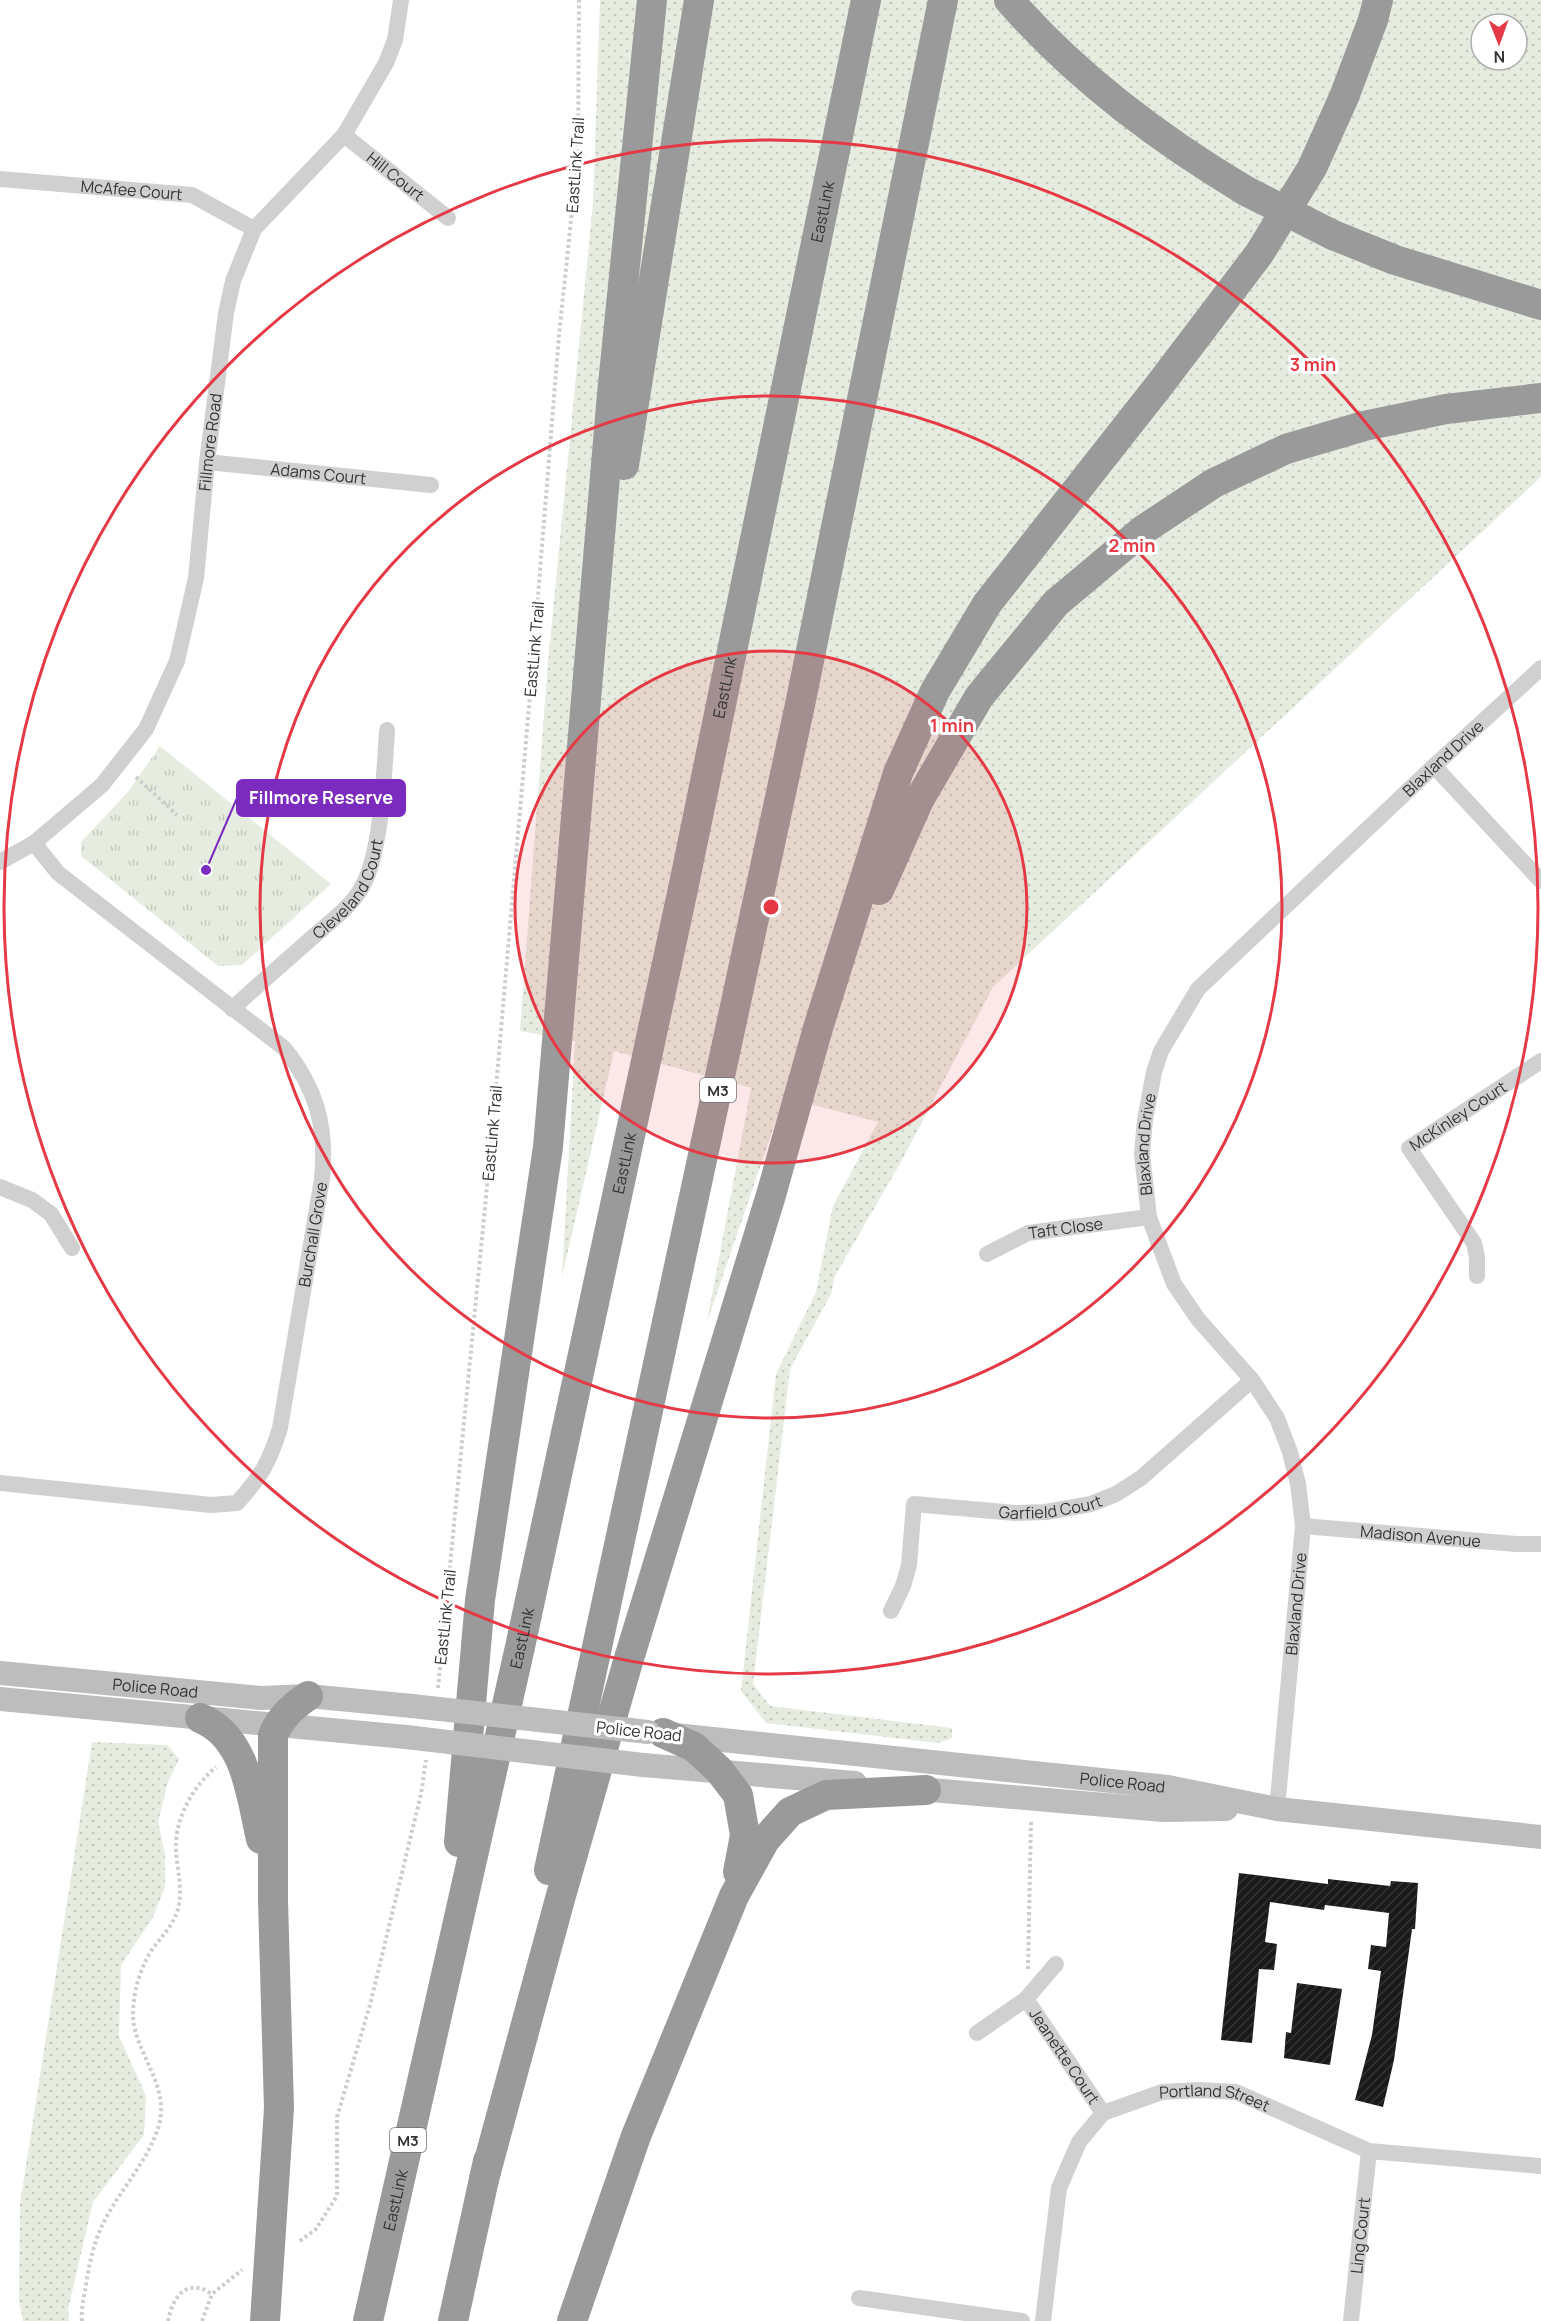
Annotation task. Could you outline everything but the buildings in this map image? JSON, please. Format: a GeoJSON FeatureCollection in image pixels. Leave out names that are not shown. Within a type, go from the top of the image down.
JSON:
{"type":"FeatureCollection","features":[{"type":"Feature","properties":{"kind":"highway"},"geometry":{"type":"LineString","coordinates":[[448,1959],[480,1600],[548,1147],[613,383],[652,0]]}},
{"type":"Feature","properties":{"kind":"highway"},"geometry":{"type":"LineString","coordinates":[[580,777],[623,471],[699,0]]}},
{"type":"Feature","properties":{"kind":"highway","name":"EastLink"},"geometry":{"type":"LineString","coordinates":[[368,2321],[520,1647],[678,912],[866,0]]}},
{"type":"Feature","properties":{"kind":"highway","name":"M3"},"geometry":{"type":"LineString","coordinates":[[453,2321],[622,1523],[794,734],[943,0]]}},
{"type":"Feature","properties":{"kind":"highway"},"geometry":{"type":"LineString","coordinates":[[1009,0],[1091,81],[1138,119],[1207,168],[1246,191],[1333,235],[1395,260],[1541,305]]}},
{"type":"Feature","properties":{"kind":"highway"},"geometry":{"type":"LineString","coordinates":[[484,2179],[614,1709],[771,1195],[818,1028],[898,772],[935,691],[987,604],[1161,383],[1258,254],[1312,168],[1344,98],[1373,20],[1378,0]]}},
{"type":"Feature","properties":{"kind":"highway"},"geometry":{"type":"LineString","coordinates":[[818,1028],[919,800],[979,697],[1056,603],[1143,530],[1214,483],[1286,449],[1364,426],[1446,409],[1541,398]]}},
{"type":"Feature","properties":{"kind":"highway"},"geometry":{"type":"LineString","coordinates":[[265,2321],[279,2108],[273,1901],[273,1735],[289,1709],[308,1696]]}},
{"type":"Feature","properties":{"kind":"highway"},"geometry":{"type":"LineString","coordinates":[[200,1718],[222,1733],[243,1762],[273,1901]]}},
{"type":"Feature","properties":{"kind":"highway"},"geometry":{"type":"LineString","coordinates":[[656,1733],[694,1747],[719,1770],[738,1795],[745,1834],[734,1896]]}},
{"type":"Feature","properties":{"kind":"highway"},"geometry":{"type":"LineString","coordinates":[[572,2321],[636,2136],[734,1896],[765,1839],[790,1812],[826,1795],[926,1790]]}},
{"type":"Feature","properties":{"kind":"main road","name":"Police Road"},"geometry":{"type":"LineString","coordinates":[[0,1673],[261,1698],[308,1696],[412,1706],[1168,1787],[1277,1809],[1541,1837]]}},
{"type":"Feature","properties":{"kind":"main road","name":"Police Road"},"geometry":{"type":"LineString","coordinates":[[0,1699],[406,1737],[643,1765],[926,1790],[1163,1810],[1277,1809]]}},
{"type":"Feature","properties":{"kind":"street","name":"Fillmore Road"},"geometry":{"type":"LineString","coordinates":[[0,862],[34,843],[102,785],[146,729],[177,661],[194,589],[207,462],[226,313],[233,281],[254,229],[344,135],[386,63],[395,39],[401,0]]}},
{"type":"Feature","properties":{"kind":"street","name":"Hill Court"},"geometry":{"type":"LineString","coordinates":[[344,135],[448,218]]}},
{"type":"Feature","properties":{"kind":"street","name":"McAfee Court"},"geometry":{"type":"LineString","coordinates":[[0,179],[192,195],[254,229]]}},
{"type":"Feature","properties":{"kind":"street","name":"Adams Court"},"geometry":{"type":"LineString","coordinates":[[207,462],[431,485]]}},
{"type":"Feature","properties":{"kind":"street","name":"Blaxland Drive"},"geometry":{"type":"LineString","coordinates":[[1277,1809],[1303,1526],[1298,1484],[1290,1452],[1277,1418],[1252,1380],[1198,1319],[1174,1284],[1149,1217],[1142,1154],[1145,1120],[1154,1072],[1161,1051],[1198,989],[1541,668]]}},
{"type":"Feature","properties":{"kind":"street","name":"Cleveland Court"},"geometry":{"type":"LineString","coordinates":[[232,1009],[345,909],[362,888],[375,846],[387,730]]}},
{"type":"Feature","properties":{"kind":"street"},"geometry":{"type":"LineString","coordinates":[[1434,766],[1541,882]]}},
{"type":"Feature","properties":{"kind":"street","name":"Burchall Grove"},"geometry":{"type":"LineString","coordinates":[[0,1483],[211,1505],[237,1503],[257,1481],[273,1450],[284,1405],[325,1148],[315,1101],[300,1069],[284,1048],[58,873],[34,843]]}},
{"type":"Feature","properties":{"kind":"street","name":"McKinley Court"},"geometry":{"type":"LineString","coordinates":[[1477,1276],[1474,1243],[1409,1148],[1541,1061]]}},
{"type":"Feature","properties":{"kind":"street"},"geometry":{"type":"LineString","coordinates":[[0,1187],[32,1200],[51,1214],[72,1248]]}},
{"type":"Feature","properties":{"kind":"street","name":"Taft Close"},"geometry":{"type":"LineString","coordinates":[[987,1254],[1028,1233],[1149,1217]]}},
{"type":"Feature","properties":{"kind":"street","name":"Garfield Court"},"geometry":{"type":"LineString","coordinates":[[891,1611],[903,1586],[909,1565],[914,1504],[1036,1513],[1091,1504],[1116,1494],[1141,1478],[1252,1380]]}},
{"type":"Feature","properties":{"kind":"street","name":"Madison Avenue"},"geometry":{"type":"LineString","coordinates":[[1303,1526],[1541,1544]]}},
{"type":"Feature","properties":{"kind":"street","name":"Jeanette Court"},"geometry":{"type":"LineString","coordinates":[[977,2033],[1027,1998],[1056,1964]]}},
{"type":"Feature","properties":{"kind":"street","name":"Jeanette Court"},"geometry":{"type":"LineString","coordinates":[[1027,1998],[1103,2113]]}},
{"type":"Feature","properties":{"kind":"street","name":"Portland Street"},"geometry":{"type":"LineString","coordinates":[[1103,2113],[1162,2092],[1199,2090],[1236,2092],[1369,2151],[1541,2166]]}},
{"type":"Feature","properties":{"kind":"street"},"geometry":{"type":"LineString","coordinates":[[1043,2321],[1059,2188],[1079,2142],[1103,2113]]}},
{"type":"Feature","properties":{"kind":"street","name":"Ling Court"},"geometry":{"type":"LineString","coordinates":[[1351,2321],[1369,2151]]}},
{"type":"Feature","properties":{"kind":"street"},"geometry":{"type":"LineString","coordinates":[[859,2298],[1022,2321]]}},
{"type":"Feature","properties":{"kind":"path","name":"EastLink Trail"},"geometry":{"type":"LineString","coordinates":[[437,1692],[491,1146],[559,335],[578,153],[579,0]]}},
{"type":"Feature","properties":{"kind":"path"},"geometry":{"type":"LineString","coordinates":[[136,777],[177,815]]}},
{"type":"Feature","properties":{"kind":"path"},"geometry":{"type":"LineString","coordinates":[[300,2241],[316,2229],[337,2196],[337,2117],[370,2005],[421,1794],[428,1749]]}},
{"type":"Feature","properties":{"kind":"path"},"geometry":{"type":"LineString","coordinates":[[82,2321],[90,2260],[101,2226],[153,2142],[160,2122],[159,2087],[137,2038],[134,1994],[140,1972],[152,1951],[170,1928],[178,1908],[180,1881],[176,1847],[187,1801],[203,1778],[219,1764]]}},
{"type":"Feature","properties":{"kind":"path"},"geometry":{"type":"LineString","coordinates":[[1027,1998],[1031,1799]]}},
{"type":"Feature","properties":{"kind":"path"},"geometry":{"type":"LineString","coordinates":[[202,2321],[212,2294],[242,2270]]}},
{"type":"Feature","properties":{"kind":"path"},"geometry":{"type":"LineString","coordinates":[[168,2321],[173,2301],[184,2291],[198,2288],[212,2294]]}},
{"type":"Feature","properties":{"kind":"green space"},"geometry":{"type":"Polygon","coordinates":[[[600,0],[1541,0],[1541,477],[993,987],[902,1160],[835,1276],[831,1294],[790,1369],[753,1684],[770,1706],[952,1728],[952,1738],[938,1743],[766,1723],[741,1691],[776,1374],[816,1292],[833,1206],[878,1122],[784,1097],[707,1322],[751,1088],[614,1051],[562,1277],[575,1041],[520,1031],[548,662],[593,203],[600,0]]]}},
{"type":"Feature","properties":{"kind":"green space"},"geometry":{"type":"Polygon","coordinates":[[[160,746],[331,884],[242,965],[218,966],[81,856],[81,842],[127,793],[160,746]]]}},
{"type":"Feature","properties":{"kind":"green space"},"geometry":{"type":"Polygon","coordinates":[[[92,1742],[167,1745],[179,1759],[168,1782],[158,1822],[165,1854],[165,1887],[153,1917],[121,1965],[119,2036],[146,2096],[144,2135],[93,2202],[68,2309],[69,2321],[23,2321],[19,2300],[20,2204],[92,1742]]]}},
{"type":"Feature","properties":{"kind":"place","name":"Fillmore Reserve"},"geometry":{"type":"Point","coordinates":[206,870]}}]}
